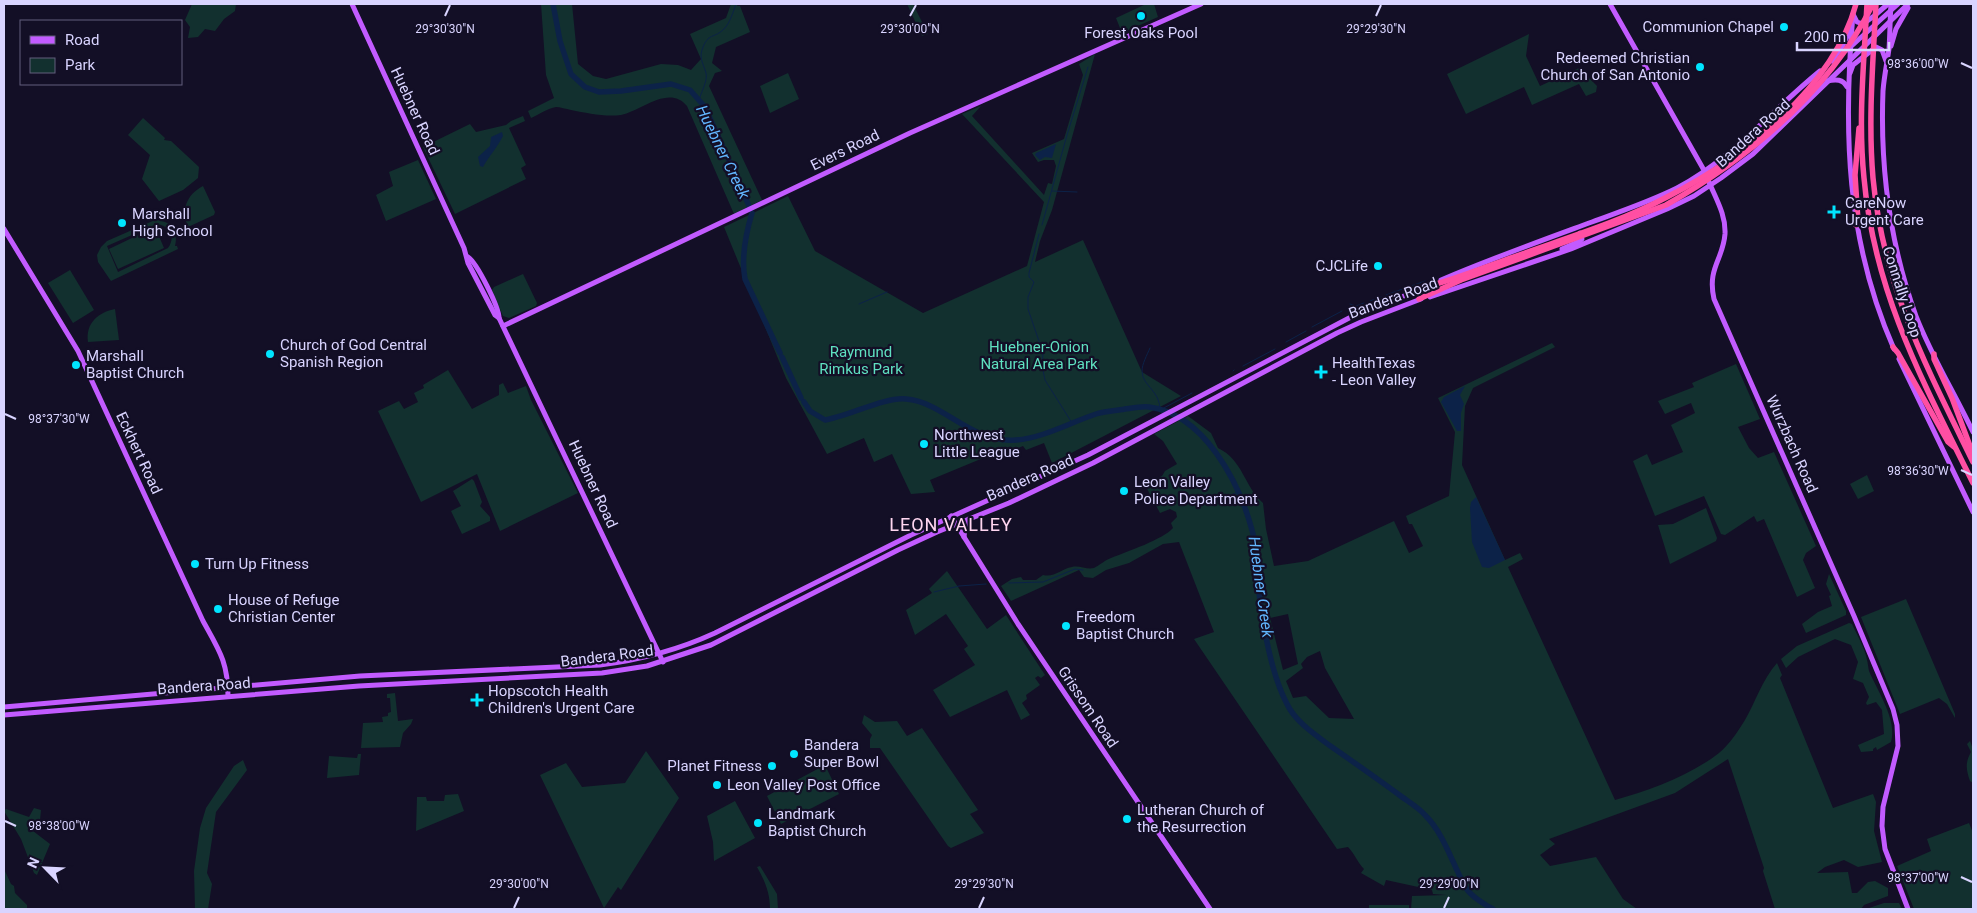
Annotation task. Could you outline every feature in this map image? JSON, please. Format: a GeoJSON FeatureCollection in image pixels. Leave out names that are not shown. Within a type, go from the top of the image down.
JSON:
{"type":"FeatureCollection","features":[{"type":"Feature","properties":{"kind":"highway"},"geometry":{"type":"LineString","coordinates":[[1419,300],[1461,280],[1568,240],[1667,198],[1704,176],[1754,141],[1798,100],[1822,73],[1843,40],[1855,4]]}},
{"type":"Feature","properties":{"kind":"highway","name":"Connally Loop"},"geometry":{"type":"LineString","coordinates":[[1867,4],[1862,161],[1866,200],[1874,244],[1882,276],[1904,340],[1973,483]]}},
{"type":"Feature","properties":{"kind":"highway"},"geometry":{"type":"LineString","coordinates":[[1425,287],[1447,282],[1666,205],[1696,188],[1758,144],[1798,106],[1820,83],[1875,4]]}},
{"type":"Feature","properties":{"kind":"highway","name":"Connally Loop"},"geometry":{"type":"LineString","coordinates":[[1875,4],[1871,121],[1872,159],[1876,204],[1885,253],[1911,333],[1973,462]]}},
{"type":"Feature","properties":{"kind":"highway"},"geometry":{"type":"LineString","coordinates":[[1856,225],[1858,221],[1855,176],[1858,134],[1862,116]]}},
{"type":"Feature","properties":{"kind":"highway"},"geometry":{"type":"LineString","coordinates":[[1893,347],[1948,442],[1957,451]]}},
{"type":"Feature","properties":{"kind":"highway"},"geometry":{"type":"LineString","coordinates":[[1934,354],[1934,359],[1952,398],[1973,454]]}},
{"type":"Feature","properties":{"kind":"main road","name":"Huebner Road"},"geometry":{"type":"LineString","coordinates":[[352,4],[468,257],[473,260],[484,281],[499,313],[499,318],[664,662]]}},
{"type":"Feature","properties":{"kind":"main road","name":"Evers Road"},"geometry":{"type":"LineString","coordinates":[[503,326],[910,132],[1201,4]]}},
{"type":"Feature","properties":{"kind":"main road","name":"Wurzbach Road"},"geometry":{"type":"LineString","coordinates":[[1610,4],[1704,171],[1722,211],[1725,227],[1722,247],[1713,271],[1714,299],[1849,603],[1893,709],[1897,725],[1898,746],[1883,807],[1882,826],[1888,859],[1908,909]]}},
{"type":"Feature","properties":{"kind":"main road"},"geometry":{"type":"LineString","coordinates":[[1855,4],[1848,78],[1849,165],[1856,225],[1870,286],[1893,347],[1973,512]]}},
{"type":"Feature","properties":{"kind":"main road"},"geometry":{"type":"LineString","coordinates":[[1854,10],[1855,20],[1862,24],[1889,4],[1890,22],[1884,88],[1883,136],[1892,223],[1898,256],[1910,299],[1934,354],[1973,432]]}},
{"type":"Feature","properties":{"kind":"main road","name":"Bandera Road"},"geometry":{"type":"LineString","coordinates":[[4,707],[360,676],[625,662],[692,643],[950,516],[1088,454],[1351,317],[1559,234],[1647,202],[1678,187],[1730,152],[1796,91],[1850,47],[1898,4]]}},
{"type":"Feature","properties":{"kind":"main road","name":"Bandera Road"},"geometry":{"type":"LineString","coordinates":[[4,715],[369,685],[567,675],[628,669],[664,662],[711,645],[899,549],[1067,476],[1337,334],[1419,300],[1549,257],[1667,210],[1710,185],[1753,154],[1849,60],[1910,4]]}},
{"type":"Feature","properties":{"kind":"main road"},"geometry":{"type":"LineString","coordinates":[[1888,50],[1899,23],[1910,4]]}},
{"type":"Feature","properties":{"kind":"main road"},"geometry":{"type":"LineString","coordinates":[[1832,61],[1846,40],[1853,20]]}},
{"type":"Feature","properties":{"kind":"main road"},"geometry":{"type":"LineString","coordinates":[[1848,78],[1853,65],[1874,48],[1879,47],[1882,50],[1886,63]]}},
{"type":"Feature","properties":{"kind":"main road"},"geometry":{"type":"LineString","coordinates":[[1827,82],[1840,80],[1846,85],[1848,90]]}},
{"type":"Feature","properties":{"kind":"main road"},"geometry":{"type":"LineString","coordinates":[[1613,232],[1601,235],[1596,231],[1595,225],[1614,214]]}},
{"type":"Feature","properties":{"kind":"main road","name":"Eckhert Road"},"geometry":{"type":"LineString","coordinates":[[4,229],[81,357],[220,652],[226,666],[228,696]]}},
{"type":"Feature","properties":{"kind":"main road"},"geometry":{"type":"LineString","coordinates":[[1549,257],[1556,251],[1582,239],[1578,231],[1559,234]]}},
{"type":"Feature","properties":{"kind":"main road","name":"Grissom Road"},"geometry":{"type":"LineString","coordinates":[[950,516],[1018,624],[1210,909]]}},
{"type":"Feature","properties":{"kind":"main road"},"geometry":{"type":"LineString","coordinates":[[964,537],[965,527],[970,518]]}},
{"type":"Feature","properties":{"kind":"main road"},"geometry":{"type":"LineString","coordinates":[[812,583],[816,592]]}},
{"type":"Feature","properties":{"kind":"main road"},"geometry":{"type":"LineString","coordinates":[[567,675],[568,666]]}},
{"type":"Feature","properties":{"kind":"main road"},"geometry":{"type":"LineString","coordinates":[[60,702],[61,710]]}},
{"type":"Feature","properties":{"kind":"green space"},"geometry":{"type":"Polygon","coordinates":[[[192,4],[236,4],[235,11],[224,19],[215,31],[205,29],[198,37],[188,38],[190,27],[185,20],[192,4]]]}},
{"type":"Feature","properties":{"kind":"green space"},"geometry":{"type":"Polygon","coordinates":[[[541,4],[572,4],[578,64],[593,76],[606,79],[661,64],[678,65],[691,70],[701,59],[690,34],[726,18],[731,4],[738,4],[737,6],[740,6],[750,32],[716,47],[712,63],[722,71],[715,73],[709,86],[762,200],[734,214],[687,106],[680,100],[663,98],[621,115],[596,114],[556,107],[531,118],[528,111],[554,98],[546,75],[541,4]]]}},
{"type":"Feature","properties":{"kind":"green space"},"geometry":{"type":"Polygon","coordinates":[[[907,4],[913,4],[928,34],[922,36],[907,4]]]}},
{"type":"Feature","properties":{"kind":"green space","name":"Forest Oaks Pool"},"geometry":{"type":"Polygon","coordinates":[[[1146,4],[1154,4],[1158,17],[1122,33],[1116,18],[1146,4]]]}},
{"type":"Feature","properties":{"kind":"green space"},"geometry":{"type":"Polygon","coordinates":[[[1529,34],[1526,56],[1540,86],[1579,68],[1597,86],[1596,92],[1586,96],[1579,84],[1532,105],[1524,87],[1466,114],[1447,74],[1529,34]]]}},
{"type":"Feature","properties":{"kind":"green space"},"geometry":{"type":"Polygon","coordinates":[[[1095,54],[1052,210],[1040,241],[1035,262],[1083,240],[1142,372],[1181,396],[1052,463],[1044,443],[1026,450],[1023,446],[997,457],[988,456],[930,480],[935,492],[911,494],[892,454],[874,462],[864,438],[827,454],[786,378],[724,227],[788,196],[815,251],[923,313],[1027,266],[1044,202],[962,114],[981,106],[972,116],[1044,195],[1048,183],[1052,184],[1056,166],[1054,160],[1038,162],[1032,153],[1064,139],[1083,75],[1079,64],[1095,54]]]}},
{"type":"Feature","properties":{"kind":"green space"},"geometry":{"type":"Polygon","coordinates":[[[788,73],[799,99],[770,113],[760,86],[788,73]]]}},
{"type":"Feature","properties":{"kind":"green space"},"geometry":{"type":"Polygon","coordinates":[[[523,116],[525,121],[509,128],[526,165],[521,168],[526,179],[455,214],[423,147],[470,124],[476,132],[506,125],[523,116]]]}},
{"type":"Feature","properties":{"kind":"green space"},"geometry":{"type":"Polygon","coordinates":[[[143,118],[165,138],[164,140],[171,141],[199,167],[198,178],[183,190],[159,201],[142,179],[150,155],[128,135],[143,118]]]}},
{"type":"Feature","properties":{"kind":"green space"},"geometry":{"type":"Polygon","coordinates":[[[418,160],[436,199],[386,221],[376,195],[393,186],[389,172],[418,160]]]}},
{"type":"Feature","properties":{"kind":"green space"},"geometry":{"type":"Polygon","coordinates":[[[203,186],[215,212],[214,215],[188,227],[185,215],[187,203],[192,194],[203,186]]]}},
{"type":"Feature","properties":{"kind":"green space"},"geometry":{"type":"Polygon","coordinates":[[[155,220],[165,222],[172,227],[176,236],[175,246],[178,249],[111,281],[98,262],[97,255],[107,241],[155,220]],[[157,224],[107,246],[118,272],[168,248],[171,236],[162,225],[157,224]]]}},
{"type":"Feature","properties":{"kind":"green space"},"geometry":{"type":"Polygon","coordinates":[[[155,227],[164,248],[118,269],[109,249],[155,227]]]}},
{"type":"Feature","properties":{"kind":"green space"},"geometry":{"type":"Polygon","coordinates":[[[70,270],[94,310],[73,323],[48,283],[70,270]]]}},
{"type":"Feature","properties":{"kind":"green space"},"geometry":{"type":"Polygon","coordinates":[[[523,274],[537,303],[536,306],[509,318],[503,316],[492,290],[494,287],[523,274]]]}},
{"type":"Feature","properties":{"kind":"green space"},"geometry":{"type":"Polygon","coordinates":[[[115,309],[119,340],[88,342],[89,329],[94,320],[109,310],[115,309]]]}},
{"type":"Feature","properties":{"kind":"green space"},"geometry":{"type":"Polygon","coordinates":[[[1552,343],[1555,347],[1473,388],[1465,406],[1462,465],[1505,560],[1520,553],[1523,559],[1508,567],[1615,800],[1669,781],[1696,768],[1719,753],[1730,742],[1742,724],[1763,683],[1777,663],[1782,675],[1780,678],[1833,808],[1873,794],[1876,802],[1874,831],[1882,862],[1858,867],[1844,860],[1825,867],[1817,873],[1848,872],[1852,893],[1857,893],[1868,882],[1875,881],[1888,888],[1888,896],[1864,905],[1861,909],[1775,909],[1763,871],[1764,868],[1728,759],[1675,793],[1549,839],[1555,844],[1540,855],[1550,866],[1596,857],[1623,899],[1637,909],[1411,909],[1412,896],[1447,895],[1433,894],[1432,890],[1386,880],[1384,886],[1361,873],[1364,869],[1348,847],[1337,849],[1194,639],[1214,632],[1179,542],[1163,544],[1129,563],[1106,570],[1093,578],[1084,577],[1079,570],[1011,601],[1001,586],[1012,579],[1021,577],[1023,580],[1036,580],[1043,575],[1051,575],[1072,567],[1094,568],[1109,559],[1153,541],[1173,528],[1171,523],[1177,517],[1176,512],[1170,509],[1160,513],[1144,483],[1162,476],[1165,471],[1177,464],[1163,441],[1154,434],[1188,416],[1211,433],[1218,448],[1233,459],[1251,489],[1263,503],[1266,529],[1274,566],[1308,561],[1394,521],[1409,553],[1423,546],[1406,516],[1449,496],[1455,432],[1438,398],[1552,343]],[[1288,614],[1270,618],[1283,670],[1298,664],[1288,614]],[[1320,651],[1307,657],[1301,664],[1303,668],[1286,681],[1293,698],[1306,696],[1329,718],[1354,719],[1325,668],[1320,651]]]}},
{"type":"Feature","properties":{"kind":"green space"},"geometry":{"type":"Polygon","coordinates":[[[1736,364],[1760,419],[1738,427],[1749,448],[1758,458],[1774,452],[1816,546],[1806,553],[1803,560],[1815,588],[1797,597],[1764,519],[1757,522],[1754,516],[1725,535],[1721,534],[1704,496],[1655,516],[1633,461],[1647,454],[1652,465],[1683,452],[1671,425],[1695,413],[1691,403],[1665,414],[1658,401],[1694,387],[1692,383],[1736,364]]]}},
{"type":"Feature","properties":{"kind":"green space"},"geometry":{"type":"Polygon","coordinates":[[[448,370],[472,409],[499,395],[499,385],[503,383],[508,393],[526,386],[531,400],[578,493],[500,531],[477,474],[421,502],[378,411],[399,401],[404,409],[418,402],[414,393],[424,388],[423,385],[448,370]]]}},
{"type":"Feature","properties":{"kind":"green space"},"geometry":{"type":"Polygon","coordinates":[[[1867,475],[1874,491],[1858,499],[1850,484],[1867,475]]]}},
{"type":"Feature","properties":{"kind":"green space"},"geometry":{"type":"Polygon","coordinates":[[[472,479],[482,502],[480,506],[490,517],[490,521],[462,534],[451,511],[461,506],[453,491],[472,479]]]}},
{"type":"Feature","properties":{"kind":"green space"},"geometry":{"type":"Polygon","coordinates":[[[1706,508],[1717,538],[1716,541],[1670,564],[1658,525],[1673,524],[1706,508]]]}},
{"type":"Feature","properties":{"kind":"green space"},"geometry":{"type":"Polygon","coordinates":[[[947,571],[987,629],[1006,615],[1045,675],[1041,678],[1038,676],[1035,678],[1040,685],[1026,695],[1027,699],[1022,703],[1030,715],[1021,720],[1007,690],[950,717],[933,690],[975,665],[964,649],[968,646],[946,614],[915,635],[906,610],[932,593],[929,589],[947,571]]]}},
{"type":"Feature","properties":{"kind":"green space"},"geometry":{"type":"Polygon","coordinates":[[[1829,574],[1846,611],[1846,615],[1806,633],[1802,624],[1818,612],[1832,606],[1829,596],[1831,595],[1826,584],[1829,574]]]}},
{"type":"Feature","properties":{"kind":"green space"},"geometry":{"type":"Polygon","coordinates":[[[1906,599],[1955,714],[1955,718],[1947,704],[1939,698],[1900,714],[1861,617],[1906,599]]]}},
{"type":"Feature","properties":{"kind":"green space"},"geometry":{"type":"Polygon","coordinates":[[[1849,623],[1852,624],[1863,646],[1869,671],[1886,706],[1892,725],[1891,742],[1877,750],[1876,747],[1873,751],[1861,752],[1858,745],[1884,734],[1882,710],[1876,702],[1867,705],[1869,697],[1863,683],[1853,679],[1858,662],[1851,645],[1835,639],[1798,657],[1786,668],[1781,659],[1797,646],[1849,623]]]}},
{"type":"Feature","properties":{"kind":"green space"},"geometry":{"type":"Polygon","coordinates":[[[395,693],[398,721],[413,719],[403,733],[400,747],[361,748],[363,723],[383,722],[382,717],[388,716],[388,713],[391,712],[390,698],[387,698],[387,694],[395,693]]]}},
{"type":"Feature","properties":{"kind":"green space"},"geometry":{"type":"Polygon","coordinates":[[[864,715],[875,722],[897,721],[907,736],[922,728],[978,810],[970,814],[984,833],[951,848],[948,846],[880,748],[870,748],[872,735],[862,723],[864,715]]]}},
{"type":"Feature","properties":{"kind":"green space"},"geometry":{"type":"Polygon","coordinates":[[[1970,741],[1973,749],[1973,783],[1970,781],[1967,769],[1971,752],[1967,744],[1970,741]]]}},
{"type":"Feature","properties":{"kind":"green space"},"geometry":{"type":"Polygon","coordinates":[[[646,751],[679,798],[621,890],[618,887],[604,908],[540,775],[566,763],[582,787],[625,783],[646,751]]]}},
{"type":"Feature","properties":{"kind":"green space"},"geometry":{"type":"Polygon","coordinates":[[[358,754],[361,754],[359,775],[327,778],[329,756],[357,758],[358,754]]]}},
{"type":"Feature","properties":{"kind":"green space"},"geometry":{"type":"Polygon","coordinates":[[[243,760],[247,770],[216,812],[207,873],[212,884],[208,909],[195,909],[194,871],[200,828],[206,808],[234,766],[243,760]]]}},
{"type":"Feature","properties":{"kind":"green space"},"geometry":{"type":"Polygon","coordinates":[[[825,765],[839,794],[781,824],[767,796],[825,765]]]}},
{"type":"Feature","properties":{"kind":"green space"},"geometry":{"type":"Polygon","coordinates":[[[458,794],[464,811],[416,831],[417,797],[426,797],[427,801],[444,801],[445,795],[458,794]]]}},
{"type":"Feature","properties":{"kind":"green space"},"geometry":{"type":"Polygon","coordinates":[[[735,801],[755,838],[714,861],[713,842],[707,816],[735,801]]]}},
{"type":"Feature","properties":{"kind":"green space"},"geometry":{"type":"Polygon","coordinates":[[[34,808],[41,810],[40,820],[33,831],[50,844],[37,875],[34,873],[21,839],[4,811],[6,809],[29,817],[34,808]]]}},
{"type":"Feature","properties":{"kind":"green space"},"geometry":{"type":"Polygon","coordinates":[[[1969,823],[1973,833],[1973,909],[1914,909],[1897,866],[1931,851],[1927,839],[1969,823]]]}},
{"type":"Feature","properties":{"kind":"green space"},"geometry":{"type":"Polygon","coordinates":[[[760,866],[777,894],[778,909],[770,909],[766,887],[757,867],[760,866]]]}},
{"type":"Feature","properties":{"kind":"green space"},"geometry":{"type":"Polygon","coordinates":[[[4,869],[11,884],[14,886],[15,893],[27,905],[27,909],[4,909],[4,869]]]}},
{"type":"Feature","properties":{"kind":"green space"},"geometry":{"type":"Polygon","coordinates":[[[1884,903],[1899,903],[1902,909],[1866,909],[1884,903]]]}},
{"type":"Feature","properties":{"kind":"green space"},"geometry":{"type":"Polygon","coordinates":[[[1369,905],[1409,905],[1409,909],[1369,909],[1369,905]]]}},
{"type":"Feature","properties":{"kind":"water"},"geometry":{"type":"Polygon","coordinates":[[[502,132],[503,136],[498,144],[483,167],[480,166],[478,157],[490,146],[491,137],[502,132]]]}},
{"type":"Feature","properties":{"kind":"water"},"geometry":{"type":"Polygon","coordinates":[[[1056,144],[1052,158],[1045,157],[1040,160],[1035,155],[1036,153],[1056,144]]]}},
{"type":"Feature","properties":{"kind":"water"},"geometry":{"type":"Polygon","coordinates":[[[1465,386],[1460,395],[1464,404],[1461,413],[1461,431],[1457,431],[1441,402],[1444,397],[1465,386]]]}},
{"type":"Feature","properties":{"kind":"water"},"geometry":{"type":"Polygon","coordinates":[[[1476,497],[1505,560],[1489,568],[1482,567],[1472,542],[1470,508],[1471,502],[1476,497]]]}},
{"type":"Feature","properties":{"kind":"waterway","name":"Huebner Creek"},"geometry":{"type":"LineString","coordinates":[[553,4],[560,41],[571,74],[585,87],[599,92],[671,84],[690,90],[705,107],[749,206]]}},
{"type":"Feature","properties":{"kind":"waterway"},"geometry":{"type":"LineString","coordinates":[[699,100],[706,76],[701,59],[704,44],[709,38],[726,27],[736,4]]}},
{"type":"Feature","properties":{"kind":"waterway"},"geometry":{"type":"LineString","coordinates":[[1042,225],[1088,67]]}},
{"type":"Feature","properties":{"kind":"waterway"},"geometry":{"type":"LineString","coordinates":[[1052,191],[1077,192]]}},
{"type":"Feature","properties":{"kind":"waterway","name":"Huebner Creek"},"geometry":{"type":"LineString","coordinates":[[752,213],[745,246],[745,279],[780,353]]}},
{"type":"Feature","properties":{"kind":"waterway"},"geometry":{"type":"LineString","coordinates":[[1039,234],[1029,273],[1029,277],[1034,282],[1028,297],[1028,309],[1043,353],[1042,365],[1045,380],[1072,423]]}},
{"type":"Feature","properties":{"kind":"waterway"},"geometry":{"type":"LineString","coordinates":[[1386,295],[1425,281]]}},
{"type":"Feature","properties":{"kind":"waterway"},"geometry":{"type":"LineString","coordinates":[[859,304],[887,292]]}},
{"type":"Feature","properties":{"kind":"waterway"},"geometry":{"type":"LineString","coordinates":[[1370,301],[1381,297]]}},
{"type":"Feature","properties":{"kind":"waterway"},"geometry":{"type":"LineString","coordinates":[[1350,304],[1356,306],[1364,303]]}},
{"type":"Feature","properties":{"kind":"waterway"},"geometry":{"type":"LineString","coordinates":[[1312,327],[1342,311]]}},
{"type":"Feature","properties":{"kind":"waterway"},"geometry":{"type":"LineString","coordinates":[[1286,342],[1306,331]]}},
{"type":"Feature","properties":{"kind":"waterway"},"geometry":{"type":"LineString","coordinates":[[1150,348],[1142,371],[1145,381],[1157,398],[1160,410],[1192,393]]}},
{"type":"Feature","properties":{"kind":"waterway"},"geometry":{"type":"LineString","coordinates":[[1243,366],[1275,349]]}},
{"type":"Feature","properties":{"kind":"waterway","name":"Huebner Creek"},"geometry":{"type":"LineString","coordinates":[[782,357],[801,398]]}},
{"type":"Feature","properties":{"kind":"waterway","name":"Huebner Creek"},"geometry":{"type":"LineString","coordinates":[[804,402],[810,411],[825,420],[887,401],[906,399],[933,407],[972,430],[1000,440],[1026,439],[1056,430],[1099,413],[1140,407],[1149,407],[1169,412],[1186,422],[1202,436],[1216,453],[1228,472],[1246,511],[1255,543],[1257,577],[1264,629],[1271,661],[1281,691],[1290,710],[1305,727],[1422,812],[1438,831],[1468,891],[1482,903],[1493,909]]}},
{"type":"Feature","properties":{"kind":"waterway","name":"Huebner Creek"},"geometry":{"type":"LineString","coordinates":[[1231,495],[1238,492]]}},
{"type":"Feature","properties":{"kind":"waterway"},"geometry":{"type":"LineString","coordinates":[[1009,583],[1043,582],[1075,569],[1083,570]]}},
{"type":"Feature","properties":{"kind":"waterway"},"geometry":{"type":"LineString","coordinates":[[934,592],[959,586],[986,584]]}},
{"type":"Feature","properties":{"kind":"place","name":"Forest Oaks Pool"},"geometry":{"type":"Point","coordinates":[1141,16]}},
{"type":"Feature","properties":{"kind":"place","name":"Communion Chapel"},"geometry":{"type":"Point","coordinates":[1784,27]}},
{"type":"Feature","properties":{"kind":"place","name":"Redeemed Christian Church of San Antonio"},"geometry":{"type":"Point","coordinates":[1700,67]}},
{"type":"Feature","properties":{"kind":"place","name":"CareNow Urgent Care"},"geometry":{"type":"Point","coordinates":[1834,212]}},
{"type":"Feature","properties":{"kind":"place","name":"Marshall High School"},"geometry":{"type":"Point","coordinates":[122,223]}},
{"type":"Feature","properties":{"kind":"place","name":"CJCLife"},"geometry":{"type":"Point","coordinates":[1378,266]}},
{"type":"Feature","properties":{"kind":"place","name":"Church of God Central Spanish Region"},"geometry":{"type":"Point","coordinates":[270,354]}},
{"type":"Feature","properties":{"kind":"place","name":"Marshall Baptist Church"},"geometry":{"type":"Point","coordinates":[76,365]}},
{"type":"Feature","properties":{"kind":"place","name":"HealthTexas - Leon Valley"},"geometry":{"type":"Point","coordinates":[1321,372]}},
{"type":"Feature","properties":{"kind":"place","name":"Northwest Little League"},"geometry":{"type":"Point","coordinates":[924,444]}},
{"type":"Feature","properties":{"kind":"place","name":"Leon Valley Police Department"},"geometry":{"type":"Point","coordinates":[1124,491]}},
{"type":"Feature","properties":{"kind":"place","name":"Turn Up Fitness"},"geometry":{"type":"Point","coordinates":[195,564]}},
{"type":"Feature","properties":{"kind":"place","name":"House of Refuge Christian Center"},"geometry":{"type":"Point","coordinates":[218,609]}},
{"type":"Feature","properties":{"kind":"place","name":"Freedom Baptist Church"},"geometry":{"type":"Point","coordinates":[1066,626]}},
{"type":"Feature","properties":{"kind":"place","name":"Hopscotch Health Children's Urgent Care"},"geometry":{"type":"Point","coordinates":[477,700]}},
{"type":"Feature","properties":{"kind":"place","name":"Bandera Super Bowl"},"geometry":{"type":"Point","coordinates":[794,754]}},
{"type":"Feature","properties":{"kind":"place","name":"Planet Fitness"},"geometry":{"type":"Point","coordinates":[772,766]}},
{"type":"Feature","properties":{"kind":"place","name":"Leon Valley Post Office"},"geometry":{"type":"Point","coordinates":[717,785]}},
{"type":"Feature","properties":{"kind":"place","name":"Lutheran Church of the Resurrection"},"geometry":{"type":"Point","coordinates":[1127,819]}},
{"type":"Feature","properties":{"kind":"place","name":"Landmark Baptist Church"},"geometry":{"type":"Point","coordinates":[758,823]}},
{"type":"Feature","properties":{"kind":"district","name":"LEON VALLEY"},"geometry":{"type":"Point","coordinates":[951,524]}},
{"type":"Feature","properties":{"kind":"park label","name":"Huebner-Onion Natural Area Park"},"geometry":{"type":"Point","coordinates":[1039,356]}},
{"type":"Feature","properties":{"kind":"park label","name":"Raymund Rimkus Park"},"geometry":{"type":"Point","coordinates":[861,360]}}]}
